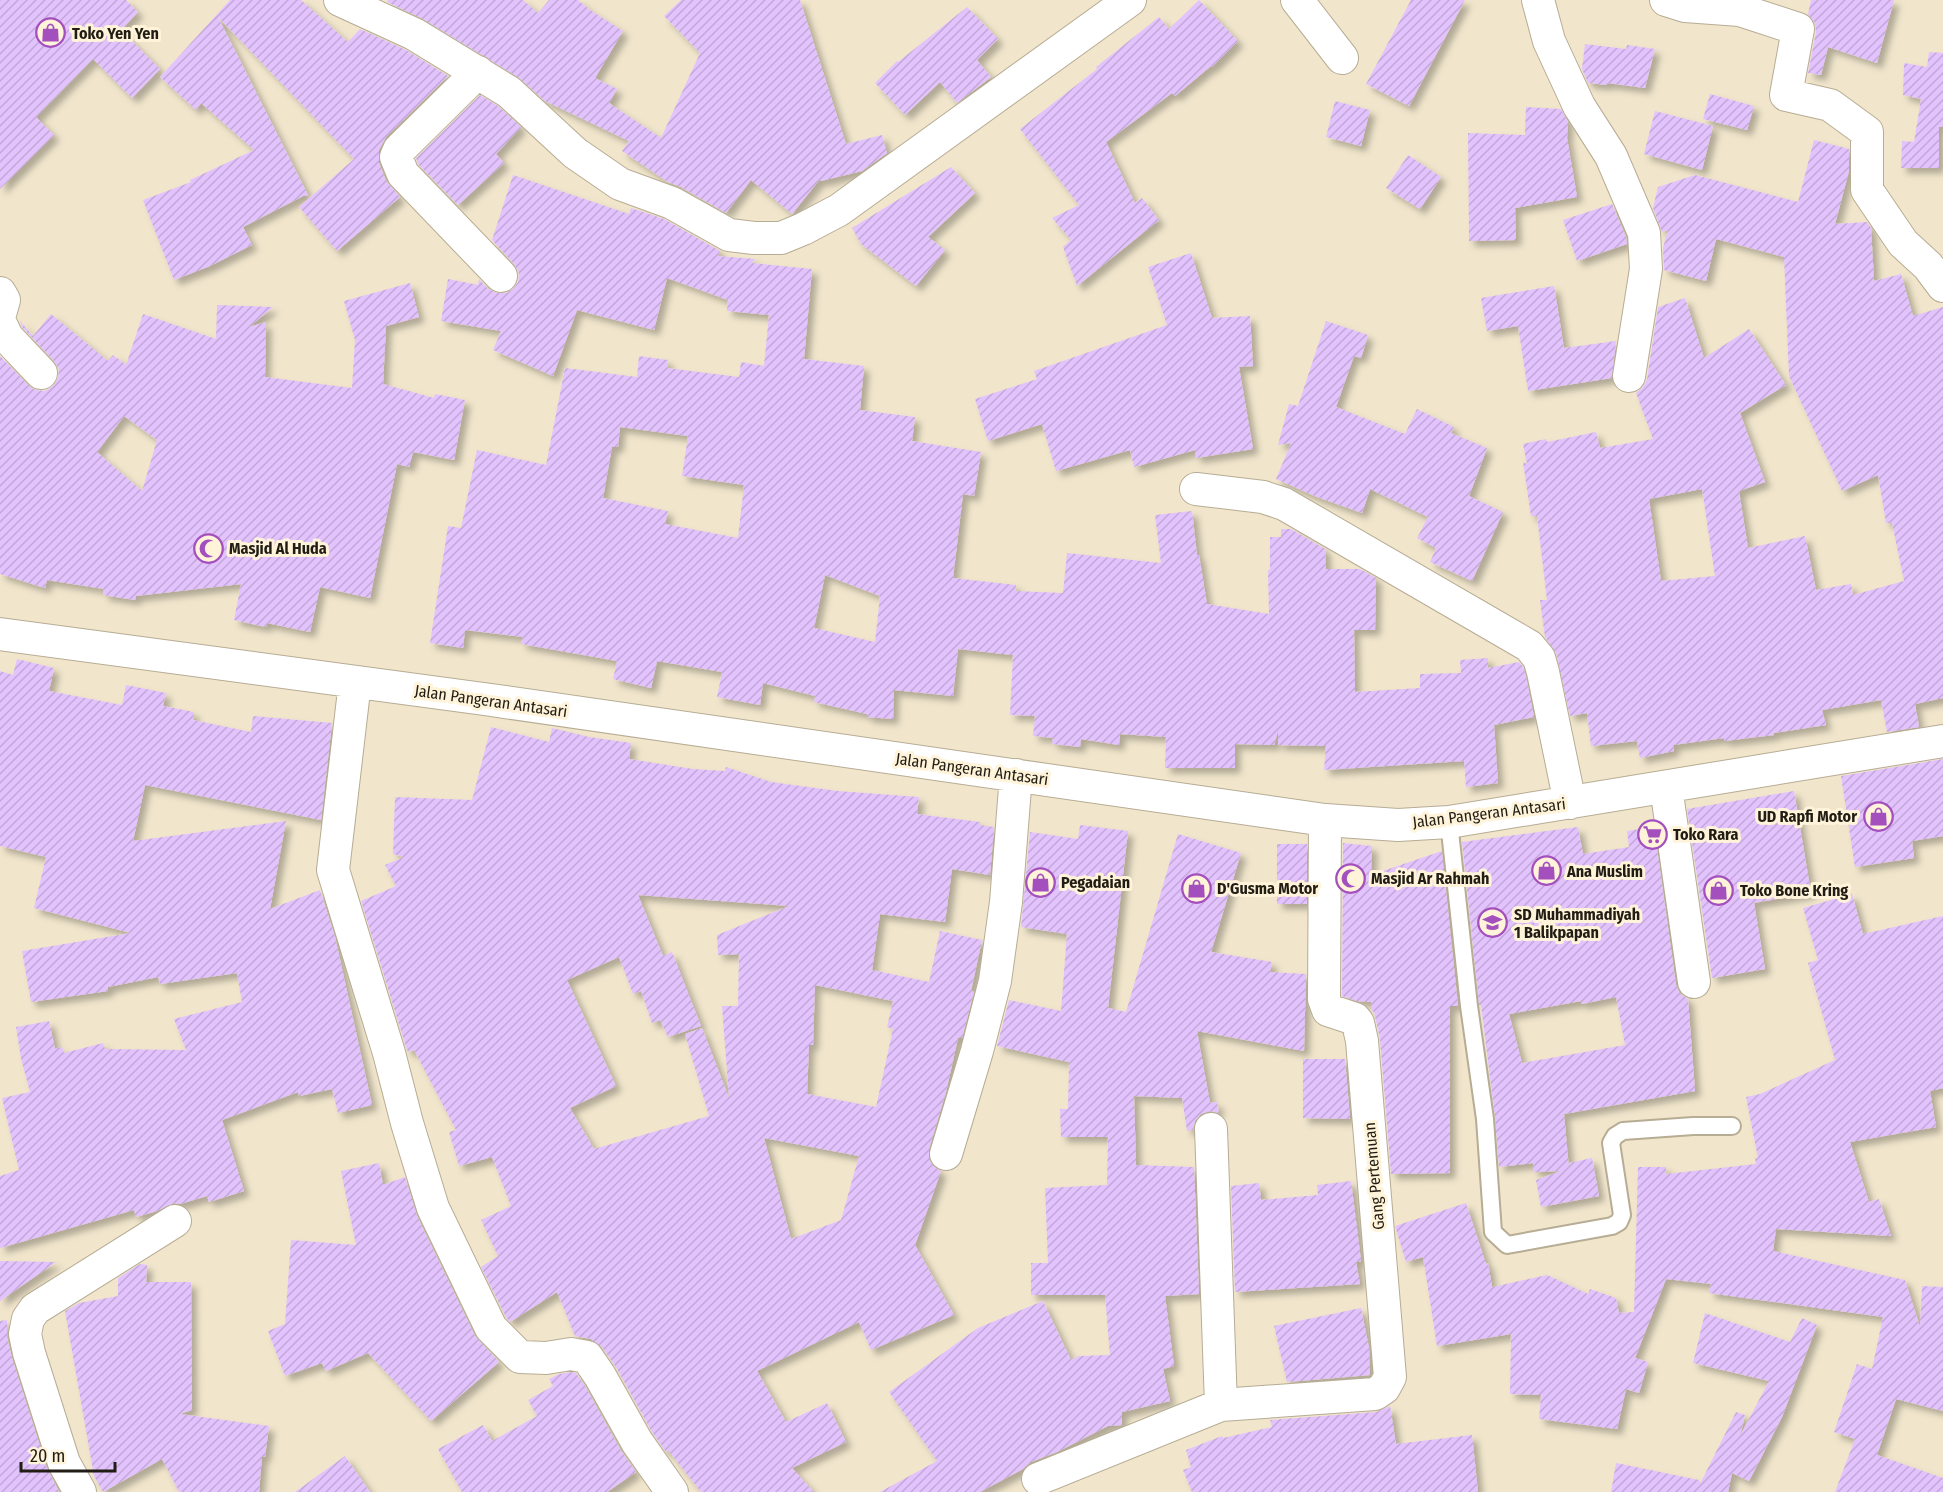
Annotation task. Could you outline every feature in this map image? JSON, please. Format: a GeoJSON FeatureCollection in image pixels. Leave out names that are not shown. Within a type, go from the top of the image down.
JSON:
{"type":"FeatureCollection","features":[{"type":"Feature","properties":{"kind":"street"},"geometry":{"type":"LineString","coordinates":[[340,0],[414,34],[509,92],[574,153],[620,184],[672,203],[729,235],[753,238],[781,238],[839,210],[1130,0]]}},
{"type":"Feature","properties":{"kind":"street"},"geometry":{"type":"LineString","coordinates":[[1297,0],[1342,58]]}},
{"type":"Feature","properties":{"kind":"street"},"geometry":{"type":"LineString","coordinates":[[1538,0],[1548,41],[1579,106],[1611,156],[1644,233],[1646,269],[1629,376]]}},
{"type":"Feature","properties":{"kind":"street"},"geometry":{"type":"LineString","coordinates":[[1666,0],[1685,6],[1740,10],[1798,29],[1786,95],[1830,105],[1867,132],[1867,190],[1903,243],[1928,266],[1943,286]]}},
{"type":"Feature","properties":{"kind":"street"},"geometry":{"type":"LineString","coordinates":[[478,72],[399,150],[396,157],[403,174],[501,276]]}},
{"type":"Feature","properties":{"kind":"street"},"geometry":{"type":"LineString","coordinates":[[0,292],[4,300],[0,314]]}},
{"type":"Feature","properties":{"kind":"street"},"geometry":{"type":"LineString","coordinates":[[0,322],[8,337],[41,373]]}},
{"type":"Feature","properties":{"kind":"street"},"geometry":{"type":"LineString","coordinates":[[1196,489],[1263,497],[1284,504],[1529,646],[1539,658],[1543,672],[1569,803]]}},
{"type":"Feature","properties":{"kind":"street","name":"Jalan Pangeran Antasari"},"geometry":{"type":"LineString","coordinates":[[0,634],[355,682],[1325,820],[1398,825],[1449,822],[1943,741]]}},
{"type":"Feature","properties":{"kind":"street"},"geometry":{"type":"LineString","coordinates":[[355,682],[333,870],[433,1208],[490,1328],[520,1357],[546,1358],[571,1354],[587,1357],[638,1442],[672,1492]]}},
{"type":"Feature","properties":{"kind":"street"},"geometry":{"type":"LineString","coordinates":[[946,1154],[995,981],[1006,902],[1016,775]]}},
{"type":"Feature","properties":{"kind":"street"},"geometry":{"type":"LineString","coordinates":[[1666,787],[1694,982]]}},
{"type":"Feature","properties":{"kind":"street","name":"Gang Pertemuan"},"geometry":{"type":"LineString","coordinates":[[1038,1479],[1221,1405],[1375,1394],[1384,1388],[1390,1377],[1362,1041],[1355,1019],[1328,1010],[1324,999],[1325,820]]}},
{"type":"Feature","properties":{"kind":"street"},"geometry":{"type":"LineString","coordinates":[[1211,1129],[1221,1405]]}},
{"type":"Feature","properties":{"kind":"street"},"geometry":{"type":"LineString","coordinates":[[80,1492],[64,1463],[29,1353],[25,1334],[28,1319],[35,1309],[175,1221]]}},
{"type":"Feature","properties":{"kind":"lane"},"geometry":{"type":"LineString","coordinates":[[1449,822],[1469,1005],[1485,1119],[1494,1232],[1501,1240],[1508,1245],[1612,1226],[1619,1222],[1622,1215],[1611,1143],[1615,1136],[1623,1131],[1732,1126]]}},
{"type":"Feature","properties":{"kind":"building"},"geometry":{"type":"Polygon","coordinates":[[[0,0],[126,0],[138,12],[121,30],[160,69],[132,98],[93,59],[36,117],[54,135],[0,189],[0,0]]]}},
{"type":"Feature","properties":{"kind":"building"},"geometry":{"type":"Polygon","coordinates":[[[230,0],[301,0],[348,42],[360,29],[406,50],[448,76],[386,137],[379,150],[379,163],[386,181],[400,197],[337,251],[299,207],[354,159],[218,17],[309,197],[305,195],[243,227],[252,245],[210,266],[174,280],[143,200],[191,182],[190,180],[254,150],[201,103],[196,110],[160,77],[230,0]]]}},
{"type":"Feature","properties":{"kind":"building"},"geometry":{"type":"Polygon","coordinates":[[[388,0],[523,0],[538,13],[549,0],[578,0],[623,31],[595,78],[617,89],[609,103],[661,138],[700,53],[664,16],[681,0],[800,0],[846,144],[882,135],[887,153],[862,171],[821,181],[820,179],[792,214],[751,180],[726,213],[668,182],[622,151],[629,141],[545,101],[518,77],[423,19],[387,2],[388,0]]]}},
{"type":"Feature","properties":{"kind":"building"},"geometry":{"type":"Polygon","coordinates":[[[1199,0],[1238,41],[1212,67],[1175,96],[1172,93],[1106,142],[1135,203],[1142,198],[1159,220],[1077,286],[1063,247],[1071,240],[1052,218],[1079,205],[1020,129],[1159,17],[1169,29],[1199,0]]]}},
{"type":"Feature","properties":{"kind":"building"},"geometry":{"type":"Polygon","coordinates":[[[1411,0],[1465,0],[1409,106],[1366,84],[1411,0]]]}},
{"type":"Feature","properties":{"kind":"building"},"geometry":{"type":"Polygon","coordinates":[[[1811,0],[1894,0],[1877,63],[1828,47],[1821,75],[1808,73],[1816,32],[1815,23],[1808,14],[1811,0]]]}},
{"type":"Feature","properties":{"kind":"building"},"geometry":{"type":"Polygon","coordinates":[[[967,7],[998,39],[977,60],[991,77],[957,103],[940,82],[905,115],[875,83],[897,61],[967,7]]]}},
{"type":"Feature","properties":{"kind":"building"},"geometry":{"type":"Polygon","coordinates":[[[1585,44],[1626,49],[1627,45],[1655,49],[1645,88],[1588,83],[1582,69],[1585,44]]]}},
{"type":"Feature","properties":{"kind":"building"},"geometry":{"type":"Polygon","coordinates":[[[1929,52],[1943,53],[1943,127],[1939,127],[1939,168],[1901,168],[1902,141],[1914,142],[1921,99],[1903,95],[1904,63],[1927,67],[1929,52]]]}},
{"type":"Feature","properties":{"kind":"building"},"geometry":{"type":"Polygon","coordinates":[[[1710,94],[1754,106],[1747,130],[1703,119],[1710,94]]]}},
{"type":"Feature","properties":{"kind":"building"},"geometry":{"type":"Polygon","coordinates":[[[480,95],[498,106],[521,127],[496,154],[504,163],[458,205],[418,164],[416,158],[480,95]]]}},
{"type":"Feature","properties":{"kind":"building"},"geometry":{"type":"Polygon","coordinates":[[[1335,101],[1370,110],[1361,146],[1326,137],[1335,101]]]}},
{"type":"Feature","properties":{"kind":"building"},"geometry":{"type":"Polygon","coordinates":[[[1526,107],[1561,109],[1568,122],[1567,138],[1577,197],[1515,208],[1516,240],[1469,241],[1468,133],[1525,135],[1526,107]]]}},
{"type":"Feature","properties":{"kind":"building"},"geometry":{"type":"Polygon","coordinates":[[[1655,111],[1713,126],[1702,170],[1644,154],[1655,111]]]}},
{"type":"Feature","properties":{"kind":"building"},"geometry":{"type":"Polygon","coordinates":[[[1814,140],[1849,149],[1849,171],[1835,224],[1867,222],[1871,228],[1874,281],[1901,274],[1913,316],[1943,307],[1943,698],[1915,704],[1919,727],[1887,732],[1881,700],[1822,710],[1826,725],[1774,733],[1774,735],[1724,741],[1724,738],[1673,745],[1674,751],[1640,758],[1637,741],[1591,746],[1587,713],[1570,716],[1556,653],[1545,637],[1540,600],[1547,600],[1537,516],[1531,516],[1523,462],[1527,464],[1523,444],[1546,439],[1547,442],[1596,432],[1600,448],[1653,439],[1636,393],[1647,379],[1658,307],[1685,298],[1704,358],[1749,329],[1786,385],[1740,413],[1765,482],[1739,491],[1748,548],[1805,536],[1816,590],[1851,584],[1853,595],[1904,581],[1892,523],[1886,523],[1878,475],[1842,491],[1789,376],[1784,257],[1716,239],[1706,281],[1664,270],[1663,248],[1668,230],[1662,232],[1653,208],[1658,187],[1695,175],[1798,202],[1814,140]],[[1702,489],[1649,499],[1661,581],[1715,576],[1702,489]]]}},
{"type":"Feature","properties":{"kind":"building"},"geometry":{"type":"Polygon","coordinates":[[[1408,155],[1441,177],[1420,209],[1386,188],[1408,155]]]}},
{"type":"Feature","properties":{"kind":"building"},"geometry":{"type":"Polygon","coordinates":[[[951,167],[975,193],[928,237],[945,250],[916,286],[861,244],[852,228],[951,167]]]}},
{"type":"Feature","properties":{"kind":"building"},"geometry":{"type":"Polygon","coordinates":[[[513,175],[629,214],[631,208],[664,219],[720,251],[718,256],[755,259],[752,263],[812,269],[804,359],[864,366],[860,410],[915,417],[912,441],[981,452],[974,496],[963,494],[953,578],[1016,585],[1015,591],[1063,593],[1067,553],[1161,563],[1155,515],[1192,511],[1197,555],[1199,555],[1207,604],[1269,614],[1270,537],[1281,537],[1281,529],[1291,529],[1325,549],[1326,569],[1360,569],[1376,578],[1375,630],[1354,630],[1355,692],[1420,688],[1420,674],[1461,673],[1460,660],[1488,658],[1488,668],[1519,662],[1526,676],[1534,717],[1494,725],[1498,783],[1466,787],[1464,761],[1324,770],[1326,746],[1278,745],[1278,731],[1274,745],[1235,744],[1235,768],[1165,768],[1166,737],[1120,734],[1119,745],[1081,739],[1080,747],[1052,744],[1053,738],[1033,736],[1035,716],[1010,715],[1013,655],[958,649],[953,696],[894,690],[893,719],[867,717],[867,714],[814,702],[815,696],[763,683],[760,705],[717,697],[722,672],[657,661],[651,688],[613,679],[617,661],[521,644],[523,637],[465,630],[463,648],[430,643],[448,526],[461,528],[477,450],[546,465],[565,368],[637,377],[639,356],[668,360],[667,368],[739,377],[741,362],[764,366],[769,315],[727,311],[728,300],[667,278],[654,330],[577,310],[553,376],[493,350],[501,331],[441,321],[448,279],[478,285],[479,279],[488,289],[497,293],[506,293],[518,282],[519,272],[492,240],[513,175]],[[620,427],[618,447],[612,447],[603,498],[668,511],[665,524],[738,538],[744,485],[682,476],[688,436],[620,427]],[[825,575],[814,628],[875,642],[880,596],[825,575]]]}},
{"type":"Feature","properties":{"kind":"building"},"geometry":{"type":"Polygon","coordinates":[[[1612,204],[1627,244],[1577,261],[1563,220],[1612,204]]]}},
{"type":"Feature","properties":{"kind":"building"},"geometry":{"type":"Polygon","coordinates":[[[1191,253],[1212,318],[1250,316],[1253,366],[1239,367],[1253,449],[1196,458],[1195,450],[1134,467],[1130,450],[1056,471],[1042,424],[988,441],[975,399],[1037,379],[1034,371],[1167,325],[1148,267],[1191,253]]]}},
{"type":"Feature","properties":{"kind":"building"},"geometry":{"type":"Polygon","coordinates":[[[410,283],[419,317],[386,326],[383,384],[434,398],[435,394],[465,400],[454,460],[413,452],[409,467],[397,464],[370,598],[320,587],[310,632],[267,623],[266,627],[234,620],[241,584],[136,596],[135,600],[103,595],[104,589],[47,580],[45,588],[0,574],[0,356],[35,390],[45,391],[53,386],[58,378],[59,369],[22,327],[20,321],[33,336],[51,314],[108,361],[113,355],[126,365],[143,314],[216,339],[217,305],[273,307],[249,327],[266,322],[265,377],[352,388],[355,340],[344,301],[410,283]],[[124,416],[97,452],[142,491],[157,440],[124,416]]]}},
{"type":"Feature","properties":{"kind":"building"},"geometry":{"type":"Polygon","coordinates":[[[1554,286],[1564,348],[1616,341],[1612,378],[1528,391],[1518,326],[1487,331],[1481,298],[1554,286]]]}},
{"type":"Feature","properties":{"kind":"building"},"geometry":{"type":"Polygon","coordinates":[[[1326,321],[1368,335],[1361,358],[1354,356],[1336,407],[1405,434],[1417,409],[1454,427],[1451,433],[1487,448],[1469,496],[1503,512],[1472,581],[1430,562],[1436,548],[1417,538],[1428,517],[1370,489],[1362,513],[1276,479],[1291,443],[1278,445],[1289,404],[1298,406],[1326,321]]]}},
{"type":"Feature","properties":{"kind":"building"},"geometry":{"type":"Polygon","coordinates":[[[17,659],[54,668],[49,691],[122,705],[126,685],[166,693],[163,706],[194,712],[193,720],[251,732],[253,716],[332,723],[321,820],[145,785],[133,841],[286,821],[270,909],[320,890],[335,937],[372,1105],[338,1113],[332,1089],[299,1096],[298,1092],[222,1120],[244,1191],[209,1202],[207,1196],[180,1204],[174,1203],[136,1217],[134,1210],[0,1248],[0,1176],[19,1170],[2,1098],[30,1092],[16,1027],[49,1021],[55,1049],[62,1047],[64,1053],[103,1043],[105,1049],[186,1050],[174,1019],[242,1002],[237,973],[160,984],[158,977],[108,987],[108,991],[31,1002],[22,951],[131,933],[34,908],[46,857],[0,846],[0,671],[13,675],[17,659]]]}},
{"type":"Feature","properties":{"kind":"building"},"geometry":{"type":"Polygon","coordinates":[[[491,727],[549,742],[552,728],[589,737],[631,743],[629,759],[693,769],[725,771],[726,767],[771,782],[838,791],[919,797],[917,814],[980,822],[980,825],[994,827],[990,875],[952,869],[945,922],[880,914],[872,970],[929,982],[940,931],[982,940],[971,991],[974,992],[962,1038],[958,1038],[946,1092],[929,1149],[929,1159],[933,1166],[941,1171],[915,1245],[954,1315],[871,1350],[859,1322],[757,1371],[786,1422],[827,1403],[846,1442],[792,1468],[814,1492],[701,1492],[668,1450],[666,1452],[652,1432],[616,1367],[602,1347],[591,1339],[575,1336],[557,1292],[510,1322],[481,1267],[498,1256],[481,1220],[511,1206],[492,1157],[459,1166],[449,1132],[456,1130],[414,1050],[408,1052],[361,901],[396,886],[385,865],[404,857],[393,854],[395,797],[472,800],[491,727]],[[638,895],[663,956],[672,952],[701,1026],[668,1037],[660,1020],[652,1023],[641,991],[633,994],[619,957],[567,980],[616,1086],[570,1108],[594,1149],[709,1116],[685,1034],[702,1028],[729,1098],[722,1006],[738,1006],[739,954],[718,955],[717,935],[789,906],[638,895]],[[815,985],[813,1045],[809,1045],[807,1094],[876,1107],[893,1029],[887,1027],[893,1001],[815,985]],[[764,1138],[791,1239],[841,1220],[859,1156],[764,1138]]]}},
{"type":"Feature","properties":{"kind":"building","name":"UD Rapfi Motor"},"geometry":{"type":"Polygon","coordinates":[[[1943,759],[1943,836],[1912,841],[1914,858],[1855,867],[1841,776],[1943,759]]]}},
{"type":"Feature","properties":{"kind":"building"},"geometry":{"type":"Polygon","coordinates":[[[1794,791],[1811,893],[1754,903],[1765,969],[1712,978],[1687,809],[1794,791]]]}},
{"type":"Feature","properties":{"kind":"building"},"geometry":{"type":"Polygon","coordinates":[[[1080,825],[1128,831],[1108,1008],[1126,1012],[1178,834],[1241,853],[1211,952],[1272,962],[1270,972],[1306,974],[1304,1051],[1197,1031],[1210,1103],[1217,1102],[1219,1113],[1210,1111],[1201,1114],[1195,1121],[1193,1130],[1187,1131],[1182,1098],[1134,1096],[1136,1165],[1194,1167],[1199,1294],[1165,1296],[1174,1366],[1163,1369],[1170,1401],[1122,1412],[1122,1425],[1108,1426],[1057,1452],[1031,1462],[1023,1469],[980,1492],[880,1492],[937,1461],[889,1392],[978,1328],[1043,1301],[1071,1360],[1079,1356],[1110,1355],[1105,1295],[1031,1295],[1031,1263],[1048,1263],[1045,1188],[1107,1185],[1108,1137],[1061,1137],[1060,1109],[1068,1109],[1069,1062],[997,1046],[1009,1000],[1061,1011],[1067,934],[1021,927],[1030,832],[1078,839],[1080,825]]]}},
{"type":"Feature","properties":{"kind":"building"},"geometry":{"type":"Polygon","coordinates":[[[1578,827],[1583,854],[1629,847],[1627,831],[1654,827],[1676,985],[1680,994],[1688,999],[1695,1091],[1564,1114],[1569,1169],[1569,1163],[1592,1158],[1599,1196],[1541,1207],[1536,1180],[1561,1171],[1534,1172],[1533,1163],[1499,1167],[1462,842],[1578,827]],[[1616,997],[1509,1014],[1522,1063],[1625,1045],[1616,997]]]}},
{"type":"Feature","properties":{"kind":"building"},"geometry":{"type":"Polygon","coordinates":[[[1343,843],[1372,846],[1371,875],[1442,851],[1458,1006],[1450,1006],[1450,1173],[1391,1174],[1380,1039],[1374,1012],[1371,1010],[1371,1002],[1357,1001],[1342,996],[1343,843]]]}},
{"type":"Feature","properties":{"kind":"building"},"geometry":{"type":"Polygon","coordinates":[[[1277,844],[1307,844],[1307,904],[1277,904],[1277,844]]]}},
{"type":"Feature","properties":{"kind":"building"},"geometry":{"type":"Polygon","coordinates":[[[1852,894],[1863,934],[1943,916],[1943,1088],[1930,1091],[1936,1127],[1850,1142],[1869,1202],[1879,1199],[1891,1236],[1776,1229],[1773,1251],[1905,1280],[1920,1327],[1922,1286],[1943,1287],[1943,1411],[1896,1399],[1877,1455],[1943,1478],[1943,1492],[1835,1492],[1855,1439],[1834,1432],[1857,1364],[1872,1369],[1883,1317],[1709,1293],[1711,1284],[1666,1279],[1635,1358],[1648,1362],[1639,1393],[1626,1389],[1617,1429],[1539,1419],[1541,1395],[1510,1394],[1511,1334],[1437,1346],[1423,1257],[1406,1262],[1395,1226],[1466,1203],[1486,1264],[1488,1263],[1492,1287],[1547,1275],[1588,1294],[1590,1289],[1616,1298],[1619,1313],[1634,1312],[1638,1167],[1666,1167],[1666,1174],[1756,1164],[1755,1158],[1758,1158],[1746,1097],[1760,1094],[1835,1060],[1808,963],[1818,960],[1803,908],[1852,894]]]}},
{"type":"Feature","properties":{"kind":"building"},"geometry":{"type":"Polygon","coordinates":[[[1303,1059],[1345,1059],[1350,1119],[1303,1118],[1303,1059]]]}},
{"type":"Feature","properties":{"kind":"building"},"geometry":{"type":"Polygon","coordinates":[[[379,1163],[383,1185],[405,1177],[417,1216],[475,1336],[499,1362],[431,1421],[368,1353],[326,1371],[322,1363],[285,1376],[268,1331],[285,1324],[291,1240],[356,1245],[341,1171],[379,1163]]]}},
{"type":"Feature","properties":{"kind":"building"},"geometry":{"type":"Polygon","coordinates":[[[1351,1181],[1361,1261],[1356,1262],[1360,1284],[1235,1292],[1231,1186],[1259,1183],[1261,1200],[1318,1195],[1317,1185],[1351,1181]]]}},
{"type":"Feature","properties":{"kind":"building"},"geometry":{"type":"Polygon","coordinates":[[[0,1261],[56,1262],[0,1301],[0,1261]]]}},
{"type":"Feature","properties":{"kind":"building"},"geometry":{"type":"Polygon","coordinates":[[[140,1264],[147,1265],[146,1282],[191,1282],[192,1410],[180,1414],[269,1426],[265,1457],[262,1456],[259,1492],[179,1492],[162,1459],[103,1492],[94,1476],[65,1311],[79,1303],[118,1296],[118,1278],[140,1264]]]}},
{"type":"Feature","properties":{"kind":"building"},"geometry":{"type":"Polygon","coordinates":[[[1361,1308],[1369,1348],[1370,1375],[1287,1382],[1274,1326],[1361,1308]]]}},
{"type":"Feature","properties":{"kind":"building"},"geometry":{"type":"Polygon","coordinates":[[[1705,1313],[1790,1342],[1802,1318],[1817,1325],[1782,1417],[1749,1481],[1732,1473],[1728,1492],[1611,1492],[1616,1463],[1699,1480],[1699,1486],[1736,1412],[1745,1415],[1740,1436],[1769,1381],[1693,1363],[1705,1313]]]}},
{"type":"Feature","properties":{"kind":"building"},"geometry":{"type":"Polygon","coordinates":[[[7,1320],[7,1338],[12,1358],[47,1468],[59,1492],[0,1492],[0,1321],[7,1320]]]}},
{"type":"Feature","properties":{"kind":"building"},"geometry":{"type":"Polygon","coordinates":[[[571,1372],[576,1373],[585,1386],[621,1451],[636,1472],[607,1492],[462,1492],[438,1449],[483,1425],[492,1441],[537,1416],[528,1400],[553,1386],[549,1379],[571,1372]]]}},
{"type":"Feature","properties":{"kind":"building"},"geometry":{"type":"Polygon","coordinates":[[[1390,1406],[1396,1444],[1472,1435],[1478,1492],[1192,1492],[1183,1470],[1191,1467],[1186,1450],[1222,1436],[1223,1438],[1272,1427],[1270,1420],[1376,1412],[1390,1406]]]}},
{"type":"Feature","properties":{"kind":"building"},"geometry":{"type":"Polygon","coordinates":[[[345,1456],[370,1492],[295,1492],[345,1456]]]}},
{"type":"Feature","properties":{"kind":"place","name":"Toko Yen Yen"},"geometry":{"type":"Point","coordinates":[51,33]}},
{"type":"Feature","properties":{"kind":"place","name":"Masjid Al Huda"},"geometry":{"type":"Point","coordinates":[208,548]}},
{"type":"Feature","properties":{"kind":"place","name":"UD Rapfi Motor"},"geometry":{"type":"Point","coordinates":[1878,816]}},
{"type":"Feature","properties":{"kind":"place","name":"Toko Rara"},"geometry":{"type":"Point","coordinates":[1652,834]}},
{"type":"Feature","properties":{"kind":"place","name":"Ana Muslim"},"geometry":{"type":"Point","coordinates":[1546,871]}},
{"type":"Feature","properties":{"kind":"place","name":"Masjid Ar Rahmah"},"geometry":{"type":"Point","coordinates":[1350,878]}},
{"type":"Feature","properties":{"kind":"place","name":"Pegadaian"},"geometry":{"type":"Point","coordinates":[1040,882]}},
{"type":"Feature","properties":{"kind":"place","name":"D'Gusma Motor"},"geometry":{"type":"Point","coordinates":[1196,888]}},
{"type":"Feature","properties":{"kind":"place","name":"Toko Bone Kring"},"geometry":{"type":"Point","coordinates":[1719,890]}},
{"type":"Feature","properties":{"kind":"place","name":"SD Muhammadiyah 1 Balikpapan"},"geometry":{"type":"Point","coordinates":[1493,923]}}]}
